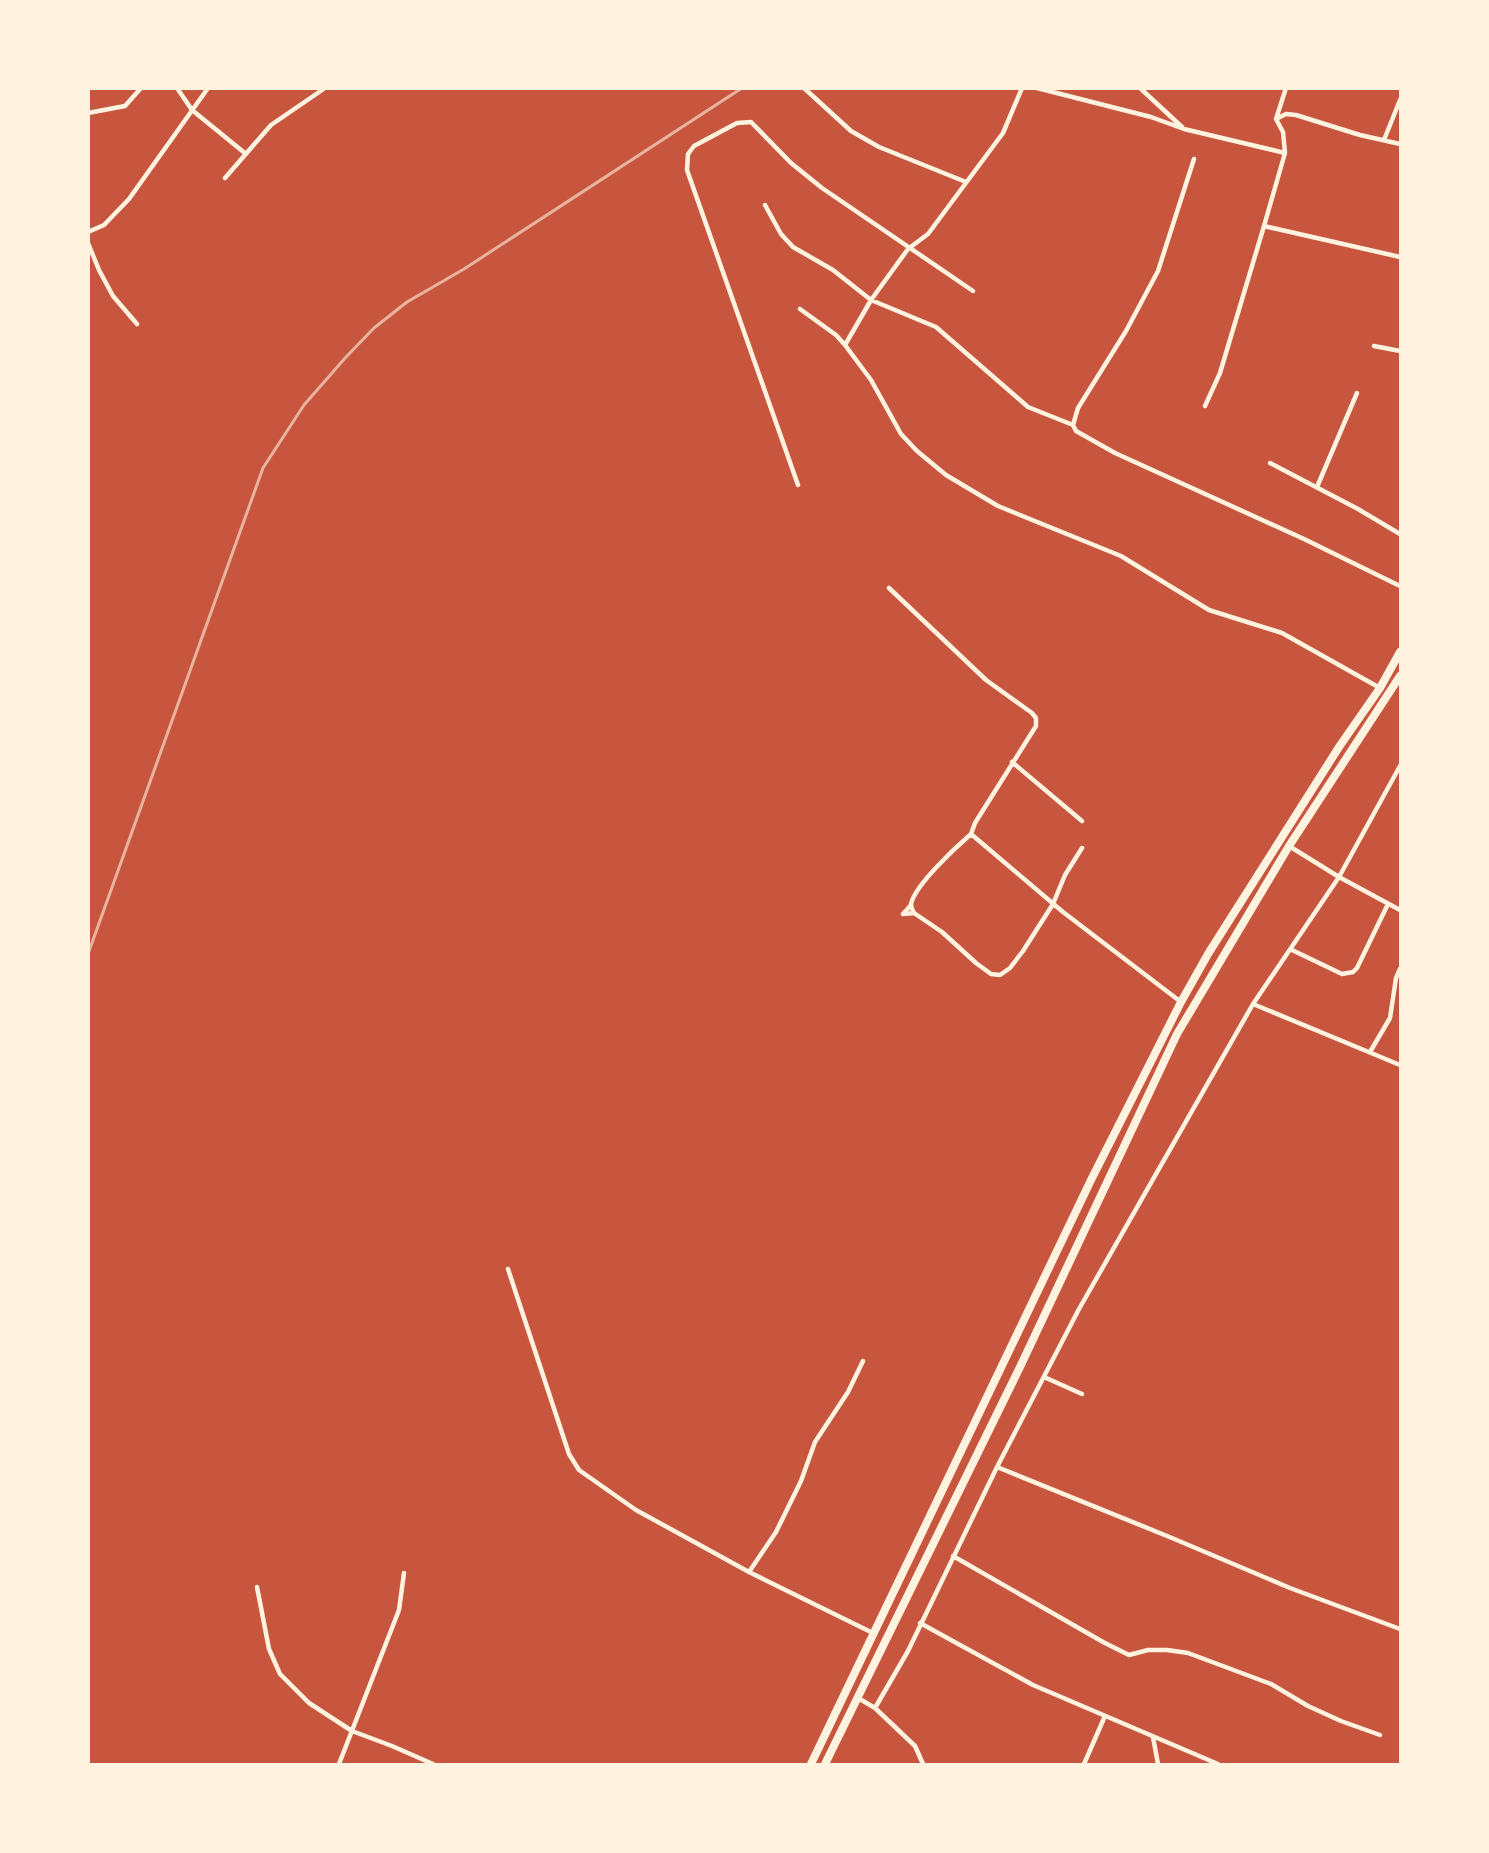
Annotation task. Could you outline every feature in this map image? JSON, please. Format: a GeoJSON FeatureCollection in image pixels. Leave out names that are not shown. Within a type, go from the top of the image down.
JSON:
{"type":"FeatureCollection","features":[{"type":"Feature","properties":{"kind":"main road"},"geometry":{"type":"LineString","coordinates":[[811,1764],[1091,1180],[1181,1002],[1208,954],[1401,652]]}},
{"type":"Feature","properties":{"kind":"main road"},"geometry":{"type":"LineString","coordinates":[[825,1764],[1020,1367],[1177,1034],[1289,846],[1401,676]]}},
{"type":"Feature","properties":{"kind":"main road"},"geometry":{"type":"LineString","coordinates":[[1091,1180],[1105,1188]]}},
{"type":"Feature","properties":{"kind":"street"},"geometry":{"type":"LineString","coordinates":[[88,113],[125,106],[141,88]]}},
{"type":"Feature","properties":{"kind":"street"},"geometry":{"type":"LineString","coordinates":[[177,88],[192,110],[246,154]]}},
{"type":"Feature","properties":{"kind":"street"},"geometry":{"type":"LineString","coordinates":[[88,232],[104,225],[129,199],[208,88]]}},
{"type":"Feature","properties":{"kind":"street"},"geometry":{"type":"LineString","coordinates":[[804,88],[851,131],[966,182]]}},
{"type":"Feature","properties":{"kind":"street"},"geometry":{"type":"LineString","coordinates":[[845,345],[872,300],[908,249],[928,234],[1003,133],[1022,88]]}},
{"type":"Feature","properties":{"kind":"street"},"geometry":{"type":"LineString","coordinates":[[1037,88],[1151,117],[1184,129],[1284,153]]}},
{"type":"Feature","properties":{"kind":"street"},"geometry":{"type":"LineString","coordinates":[[1140,88],[1184,129]]}},
{"type":"Feature","properties":{"kind":"street"},"geometry":{"type":"LineString","coordinates":[[1205,406],[1220,373],[1284,153],[1283,132],[1276,119],[1286,88]]}},
{"type":"Feature","properties":{"kind":"street"},"geometry":{"type":"LineString","coordinates":[[225,178],[271,125],[322,89]]}},
{"type":"Feature","properties":{"kind":"street"},"geometry":{"type":"LineString","coordinates":[[1384,141],[1401,100]]}},
{"type":"Feature","properties":{"kind":"street"},"geometry":{"type":"LineString","coordinates":[[1276,119],[1286,114],[1296,115],[1401,144]]}},
{"type":"Feature","properties":{"kind":"street"},"geometry":{"type":"LineString","coordinates":[[798,485],[687,170],[688,154],[694,146],[732,125],[751,122],[803,173],[908,249],[973,291]]}},
{"type":"Feature","properties":{"kind":"street"},"geometry":{"type":"LineString","coordinates":[[1194,159],[1158,271],[1126,331],[1078,408],[1073,424],[1076,431],[1092,442],[1401,586]]}},
{"type":"Feature","properties":{"kind":"street"},"geometry":{"type":"LineString","coordinates":[[765,205],[781,234],[793,248],[834,270],[872,300],[936,327],[1028,407],[1073,424]]}},
{"type":"Feature","properties":{"kind":"street"},"geometry":{"type":"LineString","coordinates":[[1264,226],[1401,257]]}},
{"type":"Feature","properties":{"kind":"street"},"geometry":{"type":"LineString","coordinates":[[88,243],[113,296],[137,324]]}},
{"type":"Feature","properties":{"kind":"street"},"geometry":{"type":"LineString","coordinates":[[800,309],[836,335],[845,345],[871,380],[901,434],[946,475],[998,506],[1121,556],[1209,610],[1282,633],[1380,688]]}},
{"type":"Feature","properties":{"kind":"street"},"geometry":{"type":"LineString","coordinates":[[1374,346],[1401,351]]}},
{"type":"Feature","properties":{"kind":"street"},"geometry":{"type":"LineString","coordinates":[[1317,487],[1357,393]]}},
{"type":"Feature","properties":{"kind":"street"},"geometry":{"type":"LineString","coordinates":[[1270,463],[1358,508],[1401,534]]}},
{"type":"Feature","properties":{"kind":"street"},"geometry":{"type":"LineString","coordinates":[[889,588],[986,680],[1032,712],[1036,718],[1036,726],[975,822],[971,834],[946,855],[903,914],[914,913]]}},
{"type":"Feature","properties":{"kind":"street"},"geometry":{"type":"LineString","coordinates":[[1012,762],[1082,821]]}},
{"type":"Feature","properties":{"kind":"street"},"geometry":{"type":"LineString","coordinates":[[875,1708],[908,1652],[997,1467],[1079,1309],[1253,1004],[1292,950],[1339,877],[1401,766]]}},
{"type":"Feature","properties":{"kind":"street"},"geometry":{"type":"LineString","coordinates":[[971,834],[1053,904],[1181,1002]]}},
{"type":"Feature","properties":{"kind":"street"},"geometry":{"type":"LineString","coordinates":[[1289,846],[1339,877],[1401,910]]}},
{"type":"Feature","properties":{"kind":"street"},"geometry":{"type":"LineString","coordinates":[[911,904],[914,913],[942,932],[976,963],[991,974],[1000,975],[1016,960],[1053,904],[1065,875],[1082,848]]}},
{"type":"Feature","properties":{"kind":"street"},"geometry":{"type":"LineString","coordinates":[[1292,950],[1342,974],[1353,972],[1388,904]]}},
{"type":"Feature","properties":{"kind":"street"},"geometry":{"type":"LineString","coordinates":[[1370,1052],[1390,1018],[1396,978],[1401,969]]}},
{"type":"Feature","properties":{"kind":"street"},"geometry":{"type":"LineString","coordinates":[[1253,1004],[1401,1065]]}},
{"type":"Feature","properties":{"kind":"street"},"geometry":{"type":"LineString","coordinates":[[508,1269],[569,1454],[579,1470],[636,1510],[749,1572],[874,1634]]}},
{"type":"Feature","properties":{"kind":"street"},"geometry":{"type":"LineString","coordinates":[[749,1572],[776,1532],[801,1481],[814,1442],[848,1392],[863,1361]]}},
{"type":"Feature","properties":{"kind":"street"},"geometry":{"type":"LineString","coordinates":[[1044,1377],[1082,1394]]}},
{"type":"Feature","properties":{"kind":"street"},"geometry":{"type":"LineString","coordinates":[[997,1467],[1290,1588],[1401,1629]]}},
{"type":"Feature","properties":{"kind":"street"},"geometry":{"type":"LineString","coordinates":[[953,1556],[1129,1655],[1148,1650],[1188,1653],[1270,1684],[1330,1716],[1380,1735]]}},
{"type":"Feature","properties":{"kind":"street"},"geometry":{"type":"LineString","coordinates":[[339,1764],[364,1705],[399,1610],[404,1573]]}},
{"type":"Feature","properties":{"kind":"street"},"geometry":{"type":"LineString","coordinates":[[257,1587],[269,1649],[280,1674],[309,1703],[352,1731],[433,1764]]}},
{"type":"Feature","properties":{"kind":"street"},"geometry":{"type":"LineString","coordinates":[[920,1623],[1033,1685],[1218,1764]]}},
{"type":"Feature","properties":{"kind":"street"},"geometry":{"type":"LineString","coordinates":[[858,1698],[875,1708],[915,1746],[923,1764]]}},
{"type":"Feature","properties":{"kind":"street"},"geometry":{"type":"LineString","coordinates":[[1084,1764],[1105,1716]]}},
{"type":"Feature","properties":{"kind":"street"},"geometry":{"type":"LineString","coordinates":[[1153,1737],[1158,1764]]}},
{"type":"Feature","properties":{"kind":"railway"},"geometry":{"type":"LineString","coordinates":[[88,954],[263,468],[304,405],[374,328],[407,302],[464,269],[742,88]]}}]}
